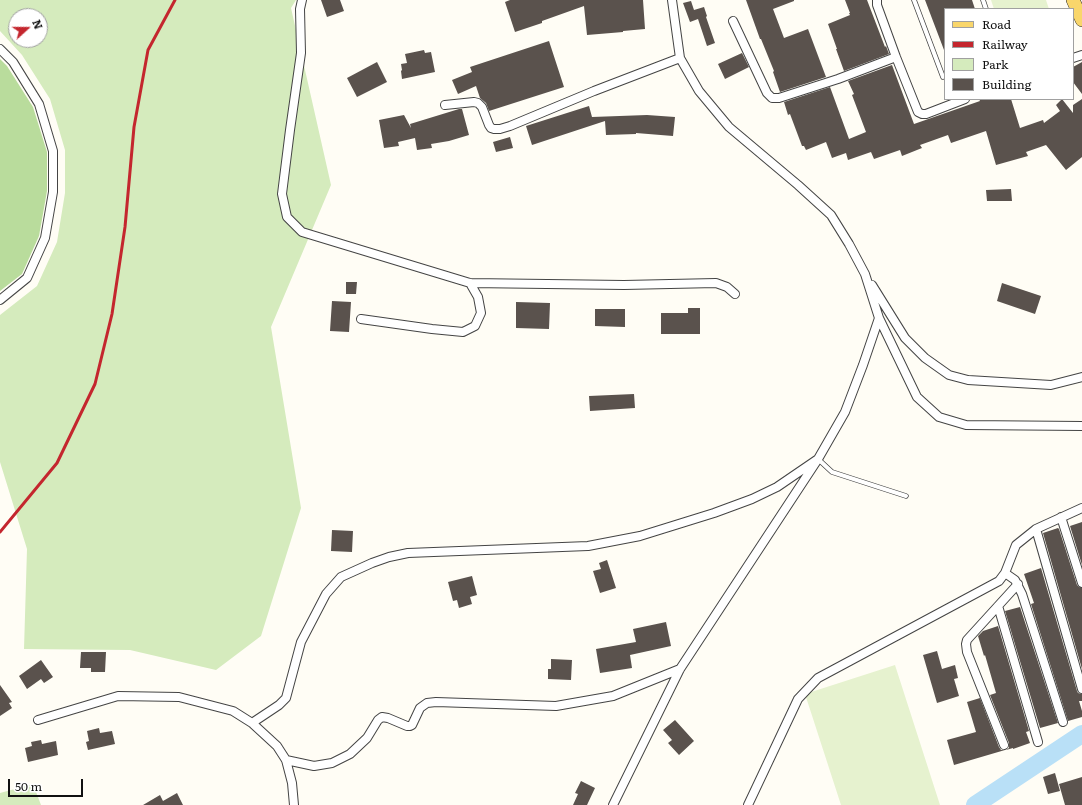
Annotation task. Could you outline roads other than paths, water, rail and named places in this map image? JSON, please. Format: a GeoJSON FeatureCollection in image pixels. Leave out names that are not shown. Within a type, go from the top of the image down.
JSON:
{"type":"FeatureCollection","features":[{"type":"Feature","properties":{"kind":"main road"},"geometry":{"type":"LineString","coordinates":[[1073,0],[1080,21]]}},
{"type":"Feature","properties":{"kind":"street"},"geometry":{"type":"LineString","coordinates":[[302,0],[300,9],[301,53],[282,194],[287,217],[302,232],[470,283],[624,285],[716,282],[727,287],[735,294]]}},
{"type":"Feature","properties":{"kind":"street"},"geometry":{"type":"LineString","coordinates":[[672,0],[680,58],[699,91],[729,127],[831,215],[850,244],[865,274],[905,338],[925,358],[949,375],[968,380],[1051,385],[1082,377]]}},
{"type":"Feature","properties":{"kind":"street"},"geometry":{"type":"LineString","coordinates":[[877,0],[876,5],[918,112],[926,114],[962,100]]}},
{"type":"Feature","properties":{"kind":"street"},"geometry":{"type":"LineString","coordinates":[[733,21],[767,93],[772,98],[779,98],[838,79],[896,57]]}},
{"type":"Feature","properties":{"kind":"street"},"geometry":{"type":"LineString","coordinates":[[0,49],[12,62],[40,104],[53,151],[53,192],[45,238],[27,278],[0,300]]}},
{"type":"Feature","properties":{"kind":"street"},"geometry":{"type":"LineString","coordinates":[[445,105],[474,102],[482,107],[491,128],[500,129],[680,58]]}},
{"type":"Feature","properties":{"kind":"street"},"geometry":{"type":"LineString","coordinates":[[865,274],[879,318],[917,397],[939,417],[966,425],[1082,426]]}},
{"type":"Feature","properties":{"kind":"street"},"geometry":{"type":"LineString","coordinates":[[361,319],[463,332],[475,326],[481,313],[478,297],[470,283]]}},
{"type":"Feature","properties":{"kind":"street"},"geometry":{"type":"LineString","coordinates":[[613,805],[680,669],[818,459],[846,412],[879,318]]}},
{"type":"Feature","properties":{"kind":"street"},"geometry":{"type":"LineString","coordinates":[[252,723],[279,705],[286,698],[301,642],[326,594],[341,578],[372,563],[389,557],[408,553],[588,546],[640,536],[714,513],[752,498],[777,487],[818,459]]}},
{"type":"Feature","properties":{"kind":"street"},"geometry":{"type":"LineString","coordinates":[[748,805],[798,699],[818,678],[999,582],[1006,573],[1016,545],[1036,529],[1082,508]]}},
{"type":"Feature","properties":{"kind":"street"},"geometry":{"type":"LineString","coordinates":[[1061,517],[1082,583]]}},
{"type":"Feature","properties":{"kind":"street"},"geometry":{"type":"LineString","coordinates":[[1036,529],[1082,689]]}},
{"type":"Feature","properties":{"kind":"street"},"geometry":{"type":"LineString","coordinates":[[1006,573],[1015,580],[1022,594],[1063,722]]}},
{"type":"Feature","properties":{"kind":"street"},"geometry":{"type":"LineString","coordinates":[[1004,745],[967,652],[966,644],[967,640],[1018,584]]}},
{"type":"Feature","properties":{"kind":"street"},"geometry":{"type":"LineString","coordinates":[[998,606],[1038,742]]}},
{"type":"Feature","properties":{"kind":"street"},"geometry":{"type":"LineString","coordinates":[[286,760],[314,766],[332,763],[350,754],[367,738],[378,720],[382,717],[410,726],[412,725],[420,708],[427,703],[436,702],[556,706],[613,696],[680,669]]}},
{"type":"Feature","properties":{"kind":"street"},"geometry":{"type":"LineString","coordinates":[[38,720],[118,696],[179,697],[233,711],[252,723],[278,746],[286,760],[292,783],[294,805]]}},
{"type":"Feature","properties":{"kind":"lane"},"geometry":{"type":"LineString","coordinates":[[914,0],[944,76]]}},
{"type":"Feature","properties":{"kind":"lane"},"geometry":{"type":"LineString","coordinates":[[818,459],[832,472],[906,496]]}},
{"type":"Feature","properties":{"kind":"waterway"},"geometry":{"type":"LineString","coordinates":[[975,805],[1082,734]]}},
{"type":"Feature","properties":{"kind":"railway"},"geometry":{"type":"LineString","coordinates":[[0,532],[57,463],[95,384],[112,314],[125,227],[134,127],[148,50],[175,0]]}}]}
